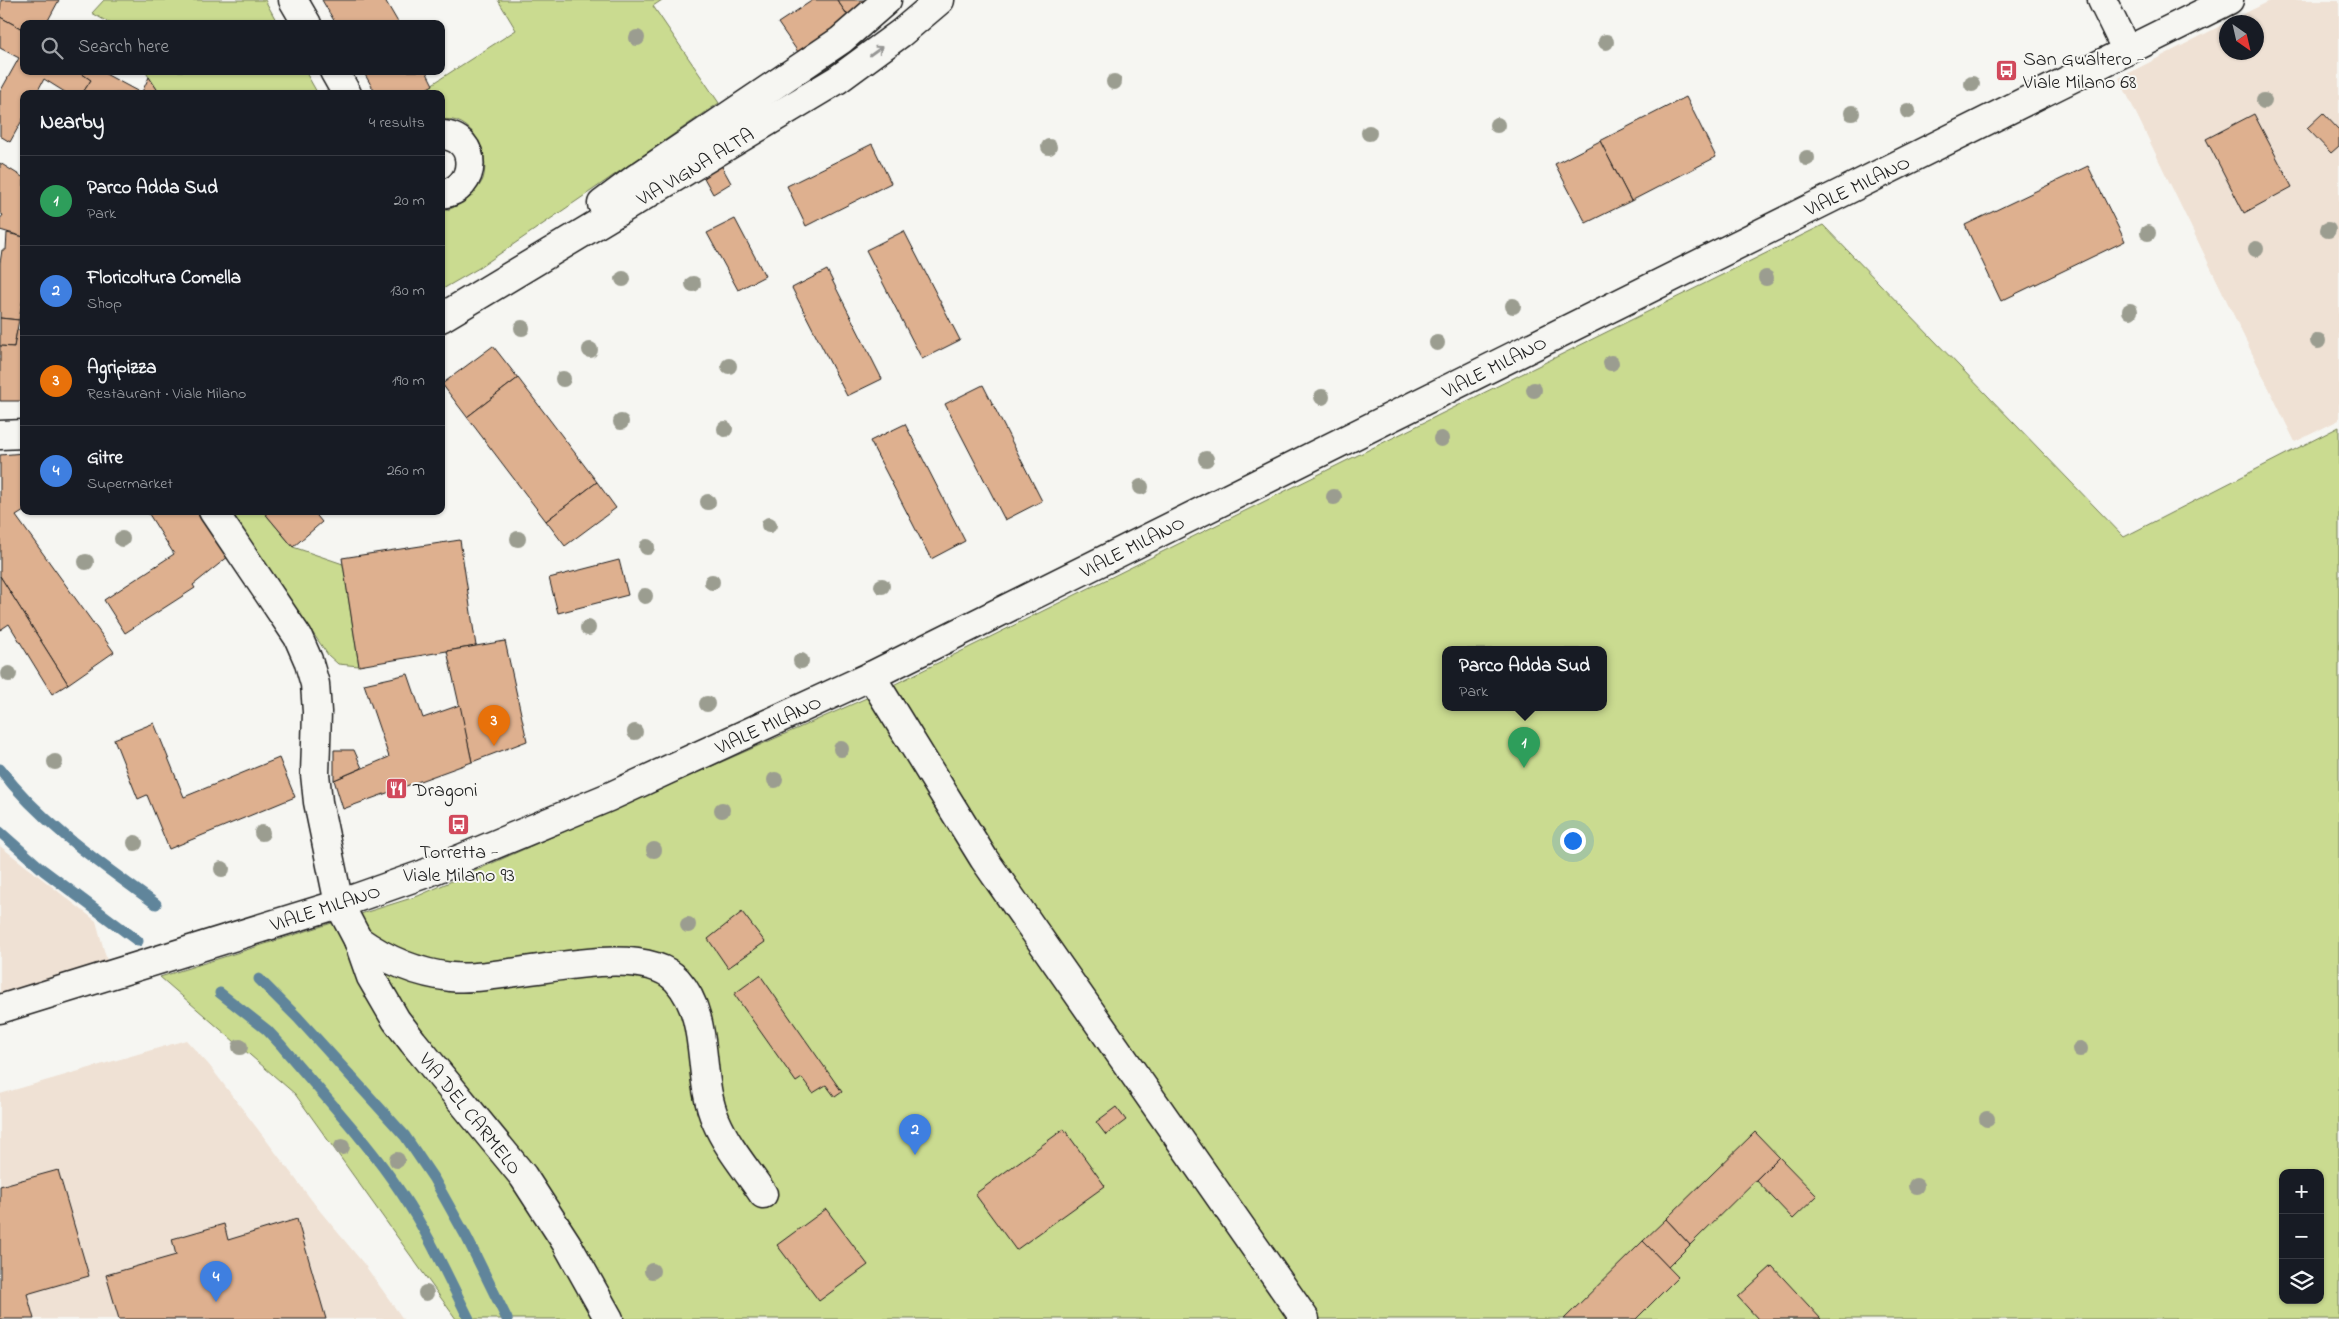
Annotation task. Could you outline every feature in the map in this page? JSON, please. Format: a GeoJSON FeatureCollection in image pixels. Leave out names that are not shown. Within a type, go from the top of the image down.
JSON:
{"type":"FeatureCollection","features":[{"type":"Feature","properties":{"kind":"street"},"geometry":{"type":"LineString","coordinates":[[293,0],[305,20]]}},
{"type":"Feature","properties":{"kind":"street"},"geometry":{"type":"LineString","coordinates":[[499,284],[638,177],[841,40],[888,0]]}},
{"type":"Feature","properties":{"kind":"street","name":"VIA VIGNA ALTA"},"geometry":{"type":"LineString","coordinates":[[445,316],[837,80],[901,33],[940,0]]}},
{"type":"Feature","properties":{"kind":"street"},"geometry":{"type":"LineString","coordinates":[[2102,0],[2127,51]]}},
{"type":"Feature","properties":{"kind":"street","name":"VIALE MILANO"},"geometry":{"type":"LineString","coordinates":[[0,1009],[339,904],[424,874],[509,840],[871,676],[2229,0]]}},
{"type":"Feature","properties":{"kind":"street"},"geometry":{"type":"LineString","coordinates":[[336,75],[345,90]]}},
{"type":"Feature","properties":{"kind":"street"},"geometry":{"type":"LineString","coordinates":[[445,136],[457,139],[464,145],[471,163],[465,182],[458,189],[445,193]]}},
{"type":"Feature","properties":{"kind":"street"},"geometry":{"type":"LineString","coordinates":[[0,435],[20,434]]}},
{"type":"Feature","properties":{"kind":"street","name":"VIA DEL CARMELO"},"geometry":{"type":"LineString","coordinates":[[216,515],[298,637],[308,660],[315,684],[317,712],[315,774],[318,802],[339,904],[358,940],[371,977],[396,1020],[523,1176],[567,1244],[609,1319]]}},
{"type":"Feature","properties":{"kind":"street"},"geometry":{"type":"LineString","coordinates":[[871,676],[984,859],[1305,1319]]}},
{"type":"Feature","properties":{"kind":"street"},"geometry":{"type":"LineString","coordinates":[[358,940],[397,964],[453,978],[604,962],[642,963],[660,968],[676,978],[688,994],[696,1012],[709,1099],[716,1120],[763,1194]]}},
{"type":"Feature","properties":{"kind":"shaded area"},"geometry":{"type":"Polygon","coordinates":[[[2272,0],[2339,0],[2339,420],[2295,442],[2119,78],[2219,27],[2219,60],[2264,60],[2264,15],[2241,15],[2272,0]]]}},
{"type":"Feature","properties":{"kind":"shaded area"},"geometry":{"type":"Polygon","coordinates":[[[0,846],[96,921],[110,972],[0,1005],[0,846]]]}},
{"type":"Feature","properties":{"kind":"shaded area"},"geometry":{"type":"Polygon","coordinates":[[[186,1040],[209,1065],[320,1211],[364,1264],[403,1319],[0,1319],[0,1094],[186,1040]]]}},
{"type":"Feature","properties":{"kind":"green space"},"geometry":{"type":"Polygon","coordinates":[[[104,0],[265,0],[276,20],[104,20],[92,13],[104,0]]]}},
{"type":"Feature","properties":{"kind":"green space"},"geometry":{"type":"Polygon","coordinates":[[[498,0],[662,0],[653,6],[719,103],[479,268],[445,288],[445,210],[450,209],[468,197],[482,182],[485,169],[484,158],[477,138],[470,129],[462,123],[445,120],[445,90],[423,90],[516,30],[498,0]]]}},
{"type":"Feature","properties":{"kind":"green space"},"geometry":{"type":"Polygon","coordinates":[[[148,75],[307,75],[316,90],[157,90],[148,75]]]}},
{"type":"Feature","properties":{"kind":"green space"},"geometry":{"type":"Polygon","coordinates":[[[1823,225],[2124,537],[2339,427],[2339,1319],[456,1319],[295,1094],[160,977],[418,896],[871,696],[1823,225]]]}},
{"type":"Feature","properties":{"kind":"green space"},"geometry":{"type":"Polygon","coordinates":[[[232,515],[266,515],[293,547],[343,564],[359,666],[338,664],[328,655],[232,515]]]}},
{"type":"Feature","properties":{"kind":"building"},"geometry":{"type":"Polygon","coordinates":[[[1,0],[59,0],[48,20],[20,20],[20,28],[0,17],[1,0]]]}},
{"type":"Feature","properties":{"kind":"building"},"geometry":{"type":"Polygon","coordinates":[[[322,0],[385,0],[397,20],[334,20],[322,0]]]}},
{"type":"Feature","properties":{"kind":"building"},"geometry":{"type":"Polygon","coordinates":[[[813,0],[837,0],[849,17],[798,52],[778,23],[813,0]]]}},
{"type":"Feature","properties":{"kind":"building"},"geometry":{"type":"Polygon","coordinates":[[[837,0],[870,0],[849,17],[837,0]]]}},
{"type":"Feature","properties":{"kind":"building"},"geometry":{"type":"Polygon","coordinates":[[[0,17],[20,28],[20,75],[84,75],[91,80],[85,90],[62,90],[44,79],[38,90],[20,90],[20,124],[10,142],[0,136],[0,92],[19,58],[0,48],[0,17]]]}},
{"type":"Feature","properties":{"kind":"building"},"geometry":{"type":"Polygon","coordinates":[[[84,75],[107,75],[135,90],[85,90],[91,80],[84,75]]]}},
{"type":"Feature","properties":{"kind":"building"},"geometry":{"type":"Polygon","coordinates":[[[365,75],[428,75],[433,85],[424,90],[374,90],[365,75]]]}},
{"type":"Feature","properties":{"kind":"building"},"geometry":{"type":"Polygon","coordinates":[[[149,77],[157,90],[143,90],[149,77]]]}},
{"type":"Feature","properties":{"kind":"building"},"geometry":{"type":"Polygon","coordinates":[[[1686,97],[1716,157],[1631,201],[1600,141],[1686,97]]]}},
{"type":"Feature","properties":{"kind":"building"},"geometry":{"type":"Polygon","coordinates":[[[2323,113],[2339,130],[2339,146],[2331,153],[2307,128],[2323,113]]]}},
{"type":"Feature","properties":{"kind":"building"},"geometry":{"type":"Polygon","coordinates":[[[2254,114],[2292,187],[2244,213],[2206,139],[2254,114]]]}},
{"type":"Feature","properties":{"kind":"building"},"geometry":{"type":"Polygon","coordinates":[[[1600,141],[1631,201],[1586,223],[1555,164],[1600,141]]]}},
{"type":"Feature","properties":{"kind":"building"},"geometry":{"type":"Polygon","coordinates":[[[872,144],[891,183],[806,226],[787,186],[872,144]]]}},
{"type":"Feature","properties":{"kind":"building"},"geometry":{"type":"Polygon","coordinates":[[[0,163],[20,176],[20,236],[0,230],[0,219],[3,215],[0,213],[0,163]]]}},
{"type":"Feature","properties":{"kind":"building"},"geometry":{"type":"Polygon","coordinates":[[[721,165],[731,183],[713,194],[703,176],[721,165]]]}},
{"type":"Feature","properties":{"kind":"building"},"geometry":{"type":"Polygon","coordinates":[[[2088,166],[2125,241],[2001,301],[1965,225],[2088,166]]]}},
{"type":"Feature","properties":{"kind":"building"},"geometry":{"type":"Polygon","coordinates":[[[735,219],[765,276],[738,290],[707,233],[735,219]]]}},
{"type":"Feature","properties":{"kind":"building"},"geometry":{"type":"Polygon","coordinates":[[[904,231],[960,340],[922,359],[866,250],[904,231]]]}},
{"type":"Feature","properties":{"kind":"building"},"geometry":{"type":"Polygon","coordinates":[[[7,233],[20,236],[19,320],[0,318],[0,263],[2,250],[6,250],[7,233]]]}},
{"type":"Feature","properties":{"kind":"building"},"geometry":{"type":"Polygon","coordinates":[[[827,270],[882,379],[847,396],[792,288],[827,270]]]}},
{"type":"Feature","properties":{"kind":"building"},"geometry":{"type":"Polygon","coordinates":[[[0,318],[19,320],[14,347],[0,346],[0,318]]]}},
{"type":"Feature","properties":{"kind":"building"},"geometry":{"type":"Polygon","coordinates":[[[17,330],[20,330],[20,401],[0,401],[0,346],[14,347],[17,330]]]}},
{"type":"Feature","properties":{"kind":"building"},"geometry":{"type":"Polygon","coordinates":[[[493,346],[518,378],[467,417],[445,388],[445,382],[493,346]]]}},
{"type":"Feature","properties":{"kind":"building"},"geometry":{"type":"Polygon","coordinates":[[[518,378],[597,482],[546,521],[467,417],[518,378]]]}},
{"type":"Feature","properties":{"kind":"building"},"geometry":{"type":"Polygon","coordinates":[[[983,385],[1042,501],[1005,520],[945,404],[983,385]]]}},
{"type":"Feature","properties":{"kind":"building"},"geometry":{"type":"Polygon","coordinates":[[[905,424],[965,541],[931,559],[870,441],[905,424]]]}},
{"type":"Feature","properties":{"kind":"building"},"geometry":{"type":"Polygon","coordinates":[[[20,453],[20,514],[16,516],[114,652],[68,684],[0,576],[0,455],[20,453]]]}},
{"type":"Feature","properties":{"kind":"building"},"geometry":{"type":"Polygon","coordinates":[[[597,482],[616,508],[565,546],[546,521],[597,482]]]}},
{"type":"Feature","properties":{"kind":"building"},"geometry":{"type":"Polygon","coordinates":[[[150,515],[203,515],[229,556],[193,585],[195,588],[125,633],[104,600],[174,554],[150,515]]]}},
{"type":"Feature","properties":{"kind":"building"},"geometry":{"type":"Polygon","coordinates":[[[266,515],[316,515],[322,522],[293,547],[266,515]]]}},
{"type":"Feature","properties":{"kind":"building"},"geometry":{"type":"Polygon","coordinates":[[[460,540],[476,646],[359,666],[342,558],[460,540]]]}},
{"type":"Feature","properties":{"kind":"building"},"geometry":{"type":"Polygon","coordinates":[[[619,560],[628,595],[558,613],[549,578],[619,560]]]}},
{"type":"Feature","properties":{"kind":"building"},"geometry":{"type":"Polygon","coordinates":[[[0,576],[68,684],[52,694],[9,624],[0,630],[0,576]]]}},
{"type":"Feature","properties":{"kind":"building"},"geometry":{"type":"Polygon","coordinates":[[[505,641],[527,741],[472,762],[447,651],[505,641]]]}},
{"type":"Feature","properties":{"kind":"building"},"geometry":{"type":"Polygon","coordinates":[[[408,674],[423,718],[460,705],[472,762],[343,809],[334,780],[389,757],[364,684],[408,674]]]}},
{"type":"Feature","properties":{"kind":"building"},"geometry":{"type":"Polygon","coordinates":[[[154,723],[184,797],[279,758],[295,797],[169,849],[147,795],[138,799],[114,739],[154,723]]]}},
{"type":"Feature","properties":{"kind":"building"},"geometry":{"type":"Polygon","coordinates":[[[334,750],[354,750],[362,768],[334,780],[334,750]]]}},
{"type":"Feature","properties":{"kind":"building"},"geometry":{"type":"Polygon","coordinates":[[[742,912],[765,942],[728,968],[708,939],[742,912]]]}},
{"type":"Feature","properties":{"kind":"building"},"geometry":{"type":"Polygon","coordinates":[[[760,975],[842,1092],[835,1097],[826,1085],[813,1093],[802,1078],[796,1082],[734,994],[760,975]]]}},
{"type":"Feature","properties":{"kind":"building"},"geometry":{"type":"Polygon","coordinates":[[[1116,1107],[1126,1120],[1106,1135],[1096,1122],[1116,1107]]]}},
{"type":"Feature","properties":{"kind":"building"},"geometry":{"type":"Polygon","coordinates":[[[1064,1129],[1105,1186],[1016,1250],[975,1194],[1064,1129]]]}},
{"type":"Feature","properties":{"kind":"building"},"geometry":{"type":"Polygon","coordinates":[[[1755,1132],[1779,1157],[1690,1245],[1666,1219],[1755,1132]]]}},
{"type":"Feature","properties":{"kind":"building"},"geometry":{"type":"Polygon","coordinates":[[[1779,1157],[1817,1196],[1793,1219],[1756,1180],[1779,1157]]]}},
{"type":"Feature","properties":{"kind":"building"},"geometry":{"type":"Polygon","coordinates":[[[58,1170],[89,1276],[27,1294],[34,1319],[0,1319],[0,1186],[58,1170]]]}},
{"type":"Feature","properties":{"kind":"building"},"geometry":{"type":"Polygon","coordinates":[[[826,1209],[868,1265],[819,1301],[777,1245],[826,1209]]]}},
{"type":"Feature","properties":{"kind":"building"},"geometry":{"type":"Polygon","coordinates":[[[297,1219],[326,1319],[119,1319],[106,1275],[176,1255],[172,1239],[224,1224],[228,1240],[297,1219]]]}},
{"type":"Feature","properties":{"kind":"building"},"geometry":{"type":"Polygon","coordinates":[[[1666,1219],[1690,1245],[1668,1267],[1643,1241],[1666,1219]]]}},
{"type":"Feature","properties":{"kind":"building"},"geometry":{"type":"Polygon","coordinates":[[[1643,1241],[1678,1277],[1636,1319],[1564,1319],[1643,1241]]]}},
{"type":"Feature","properties":{"kind":"building"},"geometry":{"type":"Polygon","coordinates":[[[1772,1266],[1821,1319],[1758,1319],[1738,1297],[1772,1266]]]}},
{"type":"Feature","properties":{"kind":"waterway"},"geometry":{"type":"LineString","coordinates":[[0,769],[34,808],[53,825],[156,904]]}},
{"type":"Feature","properties":{"kind":"waterway"},"geometry":{"type":"LineString","coordinates":[[0,832],[43,870],[138,941]]}},
{"type":"Feature","properties":{"kind":"waterway"},"geometry":{"type":"LineString","coordinates":[[259,979],[298,1018],[405,1136],[434,1179],[467,1238],[507,1319]]}},
{"type":"Feature","properties":{"kind":"waterway"},"geometry":{"type":"LineString","coordinates":[[220,993],[267,1030],[374,1155],[402,1194],[420,1224],[469,1319]]}},
{"type":"Feature","properties":{"kind":"place","name":"San Gualtero - Viale Milano 68"},"geometry":{"type":"Point","coordinates":[2007,70]}},
{"type":"Feature","properties":{"kind":"place","name":"Agripizza"},"geometry":{"type":"Point","coordinates":[494,746]}},
{"type":"Feature","properties":{"kind":"place","name":"Parco Adda Sud"},"geometry":{"type":"Point","coordinates":[1524,768]}},
{"type":"Feature","properties":{"kind":"place","name":"Dragoni"},"geometry":{"type":"Point","coordinates":[397,789]}},
{"type":"Feature","properties":{"kind":"place","name":"Torretta - Viale Milano 93"},"geometry":{"type":"Point","coordinates":[459,825]}},
{"type":"Feature","properties":{"kind":"place","name":"Floricoltura Comella"},"geometry":{"type":"Point","coordinates":[915,1155]}},
{"type":"Feature","properties":{"kind":"place","name":"Gitre"},"geometry":{"type":"Point","coordinates":[216,1302]}}]}
